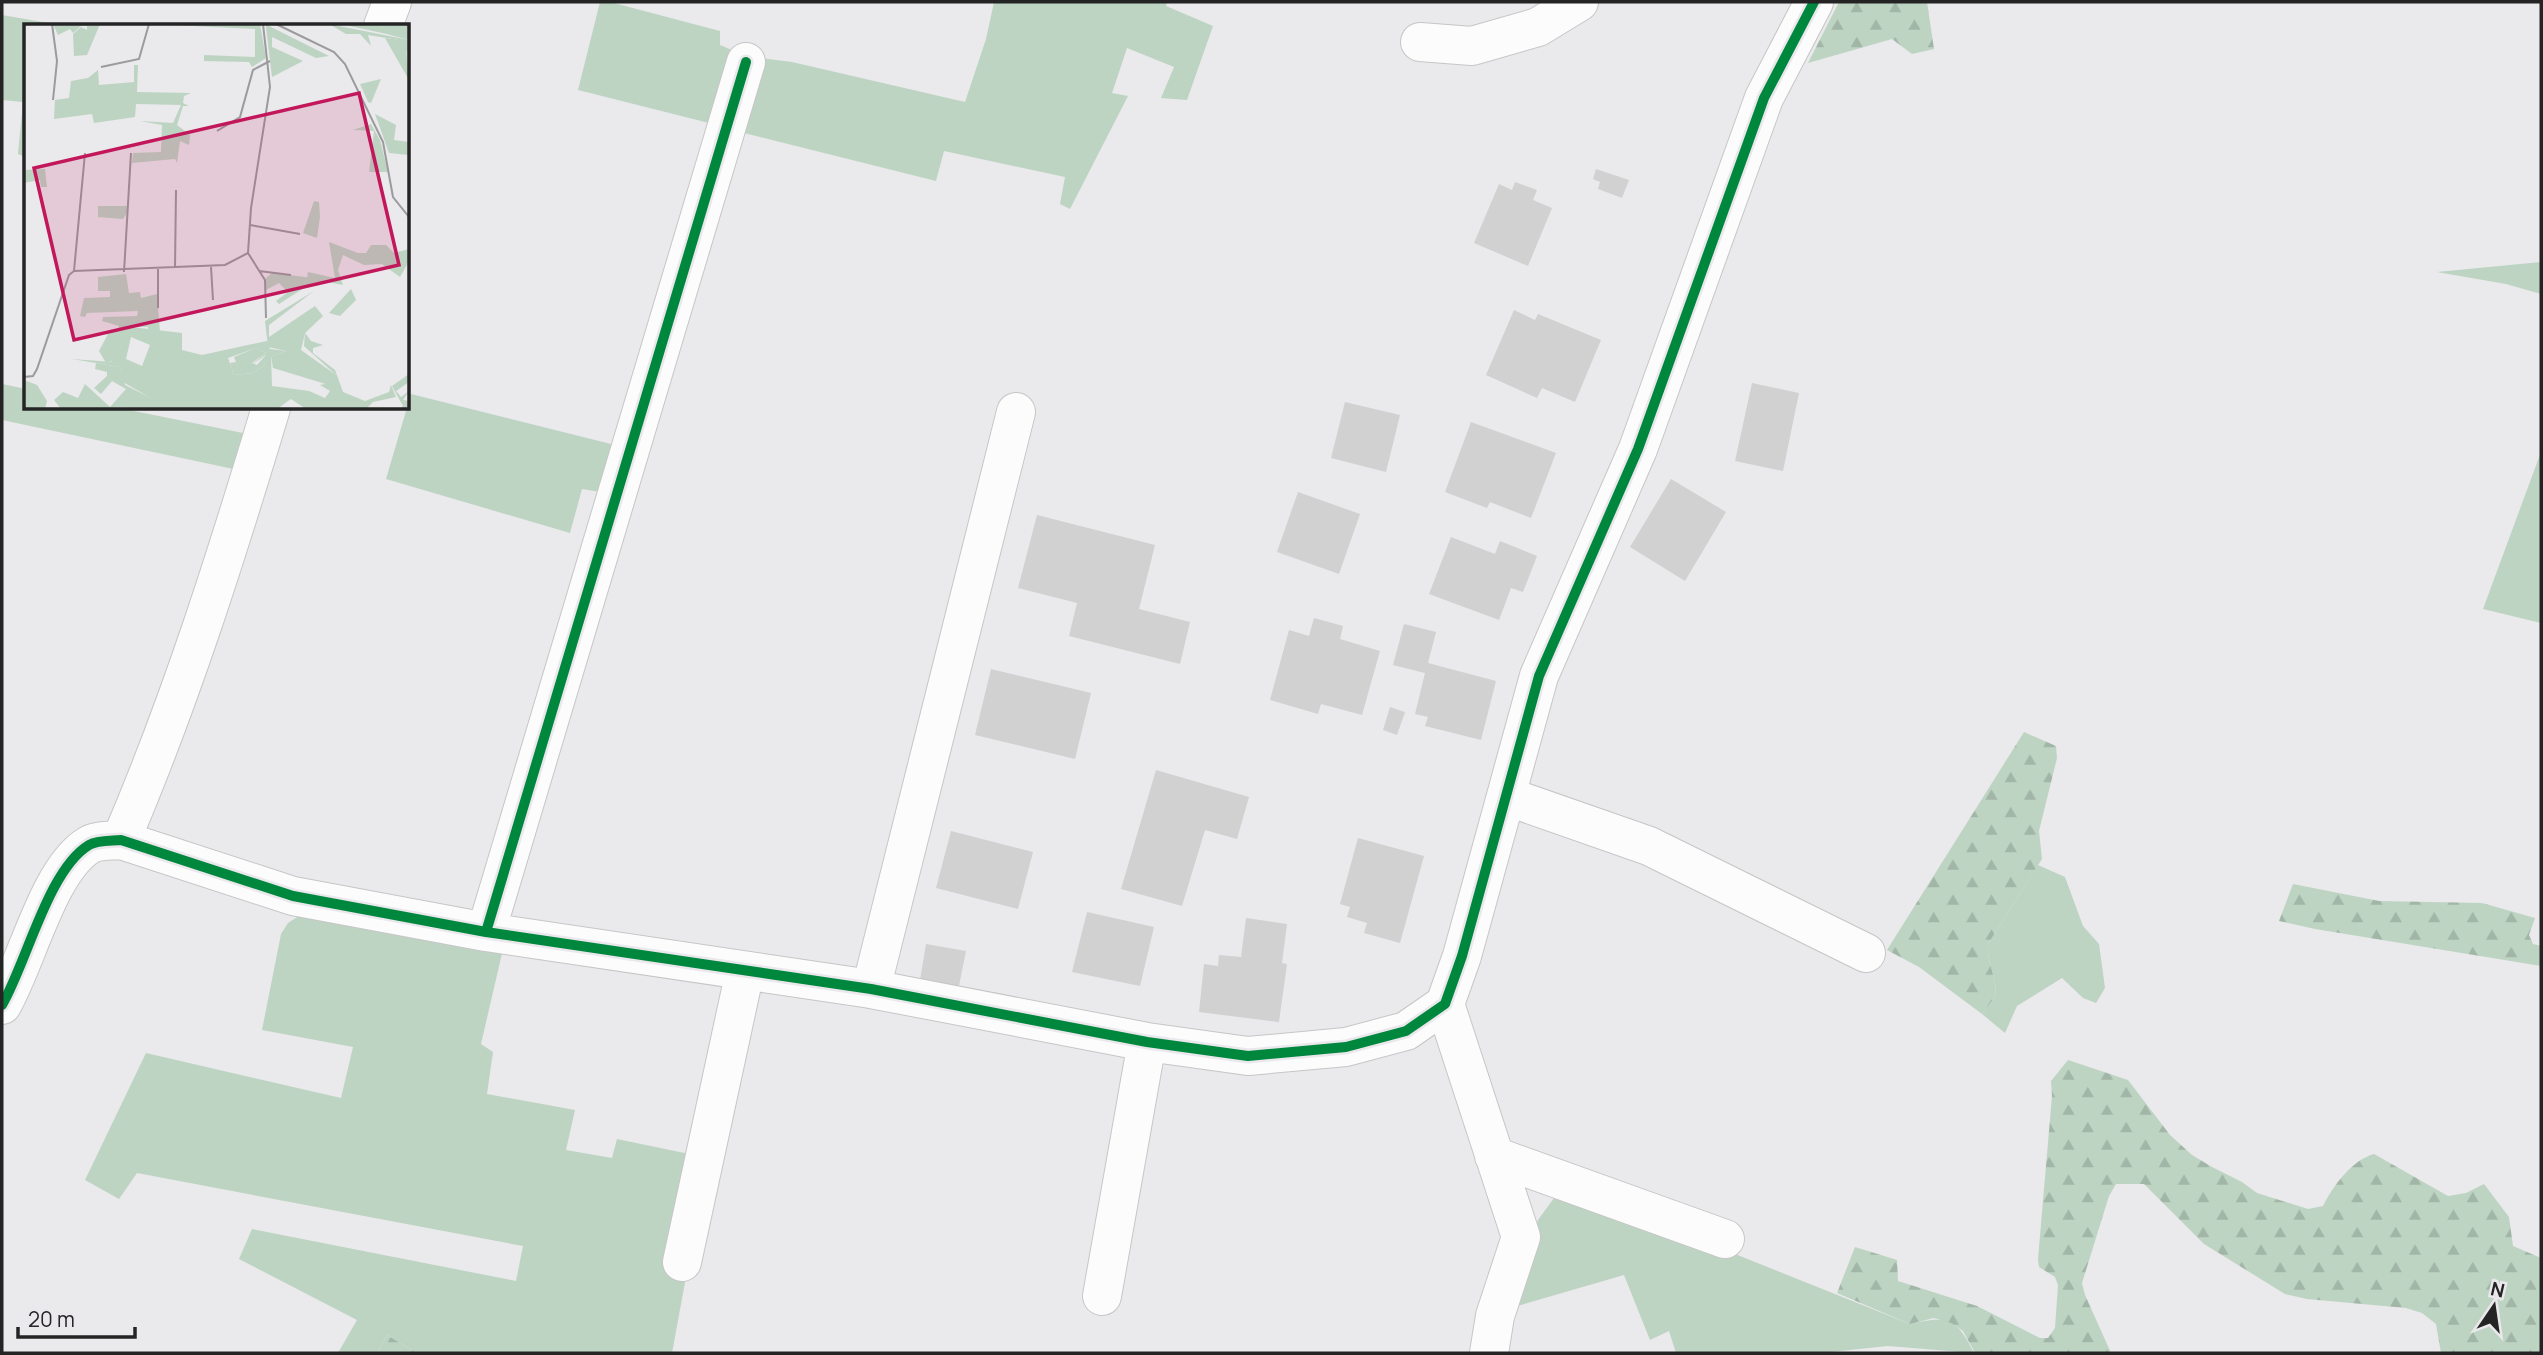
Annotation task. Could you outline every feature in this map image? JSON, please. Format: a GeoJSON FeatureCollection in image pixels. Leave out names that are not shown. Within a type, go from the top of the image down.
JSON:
{"type":"FeatureCollection","features":[{"type":"Feature","properties":{"kind":"street"},"geometry":{"type":"LineString","coordinates":[[384,24],[392,2]]}},
{"type":"Feature","properties":{"kind":"street"},"geometry":{"type":"LineString","coordinates":[[1420,42],[1472,46],[1538,27],[1579,2]]}},
{"type":"Feature","properties":{"kind":"street"},"geometry":{"type":"LineString","coordinates":[[2,1004],[50,898],[72,858],[92,843],[121,840],[293,895],[486,932],[870,989],[1147,1042],[1248,1056],[1346,1047],[1406,1031],[1445,1004],[1462,956],[1539,676],[1638,449],[1764,98],[1814,2]]}},
{"type":"Feature","properties":{"kind":"street"},"geometry":{"type":"LineString","coordinates":[[486,932],[747,62]]}},
{"type":"Feature","properties":{"kind":"street"},"geometry":{"type":"LineString","coordinates":[[121,840],[223,568],[270,410]]}},
{"type":"Feature","properties":{"kind":"street"},"geometry":{"type":"LineString","coordinates":[[870,989],[1016,412]]}},
{"type":"Feature","properties":{"kind":"street"},"geometry":{"type":"LineString","coordinates":[[1506,796],[1649,846],[1866,953]]}},
{"type":"Feature","properties":{"kind":"street"},"geometry":{"type":"LineString","coordinates":[[682,1262],[745,971]]}},
{"type":"Feature","properties":{"kind":"street"},"geometry":{"type":"LineString","coordinates":[[1445,1004],[1521,1237],[1495,1316],[1489,1353]]}},
{"type":"Feature","properties":{"kind":"street"},"geometry":{"type":"LineString","coordinates":[[1102,1296],[1147,1042]]}},
{"type":"Feature","properties":{"kind":"street"},"geometry":{"type":"LineString","coordinates":[[1494,1156],[1725,1239]]}},
{"type":"Feature","properties":{"kind":"green space"},"geometry":{"type":"Polygon","coordinates":[[[600,2],[610,2],[720,31],[720,45],[739,53],[721,126],[578,90],[600,2]]]}},
{"type":"Feature","properties":{"kind":"green space"},"geometry":{"type":"Polygon","coordinates":[[[994,2],[1167,2],[1166,6],[1213,26],[1187,100],[1161,98],[1174,67],[1127,48],[1112,93],[1128,96],[1070,209],[1060,204],[1065,177],[944,151],[936,181],[736,131],[759,58],[792,62],[965,102],[986,39],[994,2]]]}},
{"type":"Feature","properties":{"kind":"green space"},"geometry":{"type":"Polygon","coordinates":[[[1839,2],[1927,2],[1934,49],[1912,54],[1892,39],[1808,63],[1839,2]]]}},
{"type":"Feature","properties":{"kind":"green space"},"geometry":{"type":"Polygon","coordinates":[[[2,15],[54,24],[24,24],[24,156],[18,154],[23,102],[2,100],[2,15]]]}},
{"type":"Feature","properties":{"kind":"green space"},"geometry":{"type":"Polygon","coordinates":[[[2541,262],[2541,294],[2506,284],[2437,272],[2541,262]]]}},
{"type":"Feature","properties":{"kind":"green space"},"geometry":{"type":"Polygon","coordinates":[[[2,384],[24,389],[24,410],[129,410],[253,435],[243,471],[2,420],[2,384]]]}},
{"type":"Feature","properties":{"kind":"green space"},"geometry":{"type":"Polygon","coordinates":[[[411,394],[627,448],[613,494],[582,489],[570,533],[386,479],[406,410],[410,410],[411,394]]]}},
{"type":"Feature","properties":{"kind":"green space"},"geometry":{"type":"Polygon","coordinates":[[[2541,452],[2541,623],[2483,609],[2541,452]]]}},
{"type":"Feature","properties":{"kind":"green space"},"geometry":{"type":"Polygon","coordinates":[[[2024,732],[2056,746],[2057,758],[2039,831],[2042,859],[1988,944],[1996,990],[1993,1000],[1982,1014],[1919,967],[1887,950],[2024,732]]]}},
{"type":"Feature","properties":{"kind":"green space"},"geometry":{"type":"Polygon","coordinates":[[[2038,865],[2065,877],[2083,926],[2099,944],[2105,988],[2096,1003],[2083,998],[2062,978],[2017,1006],[2005,1033],[1982,1014],[1993,1000],[1996,990],[1988,944],[2038,865]]]}},
{"type":"Feature","properties":{"kind":"green space"},"geometry":{"type":"Polygon","coordinates":[[[2293,884],[2379,901],[2482,903],[2535,918],[2529,935],[2533,944],[2541,946],[2541,966],[2279,921],[2293,884]]]}},
{"type":"Feature","properties":{"kind":"green space"},"geometry":{"type":"Polygon","coordinates":[[[308,910],[503,949],[481,1044],[493,1052],[487,1094],[575,1110],[566,1150],[612,1158],[617,1139],[694,1155],[686,1277],[672,1353],[417,1353],[387,1335],[377,1353],[338,1353],[357,1320],[239,1259],[252,1229],[516,1281],[523,1246],[137,1173],[119,1199],[85,1180],[146,1053],[341,1098],[353,1047],[262,1030],[281,934],[288,923],[308,910]]]}},
{"type":"Feature","properties":{"kind":"green space"},"geometry":{"type":"Polygon","coordinates":[[[2068,1060],[2128,1080],[2170,1135],[2192,1155],[2257,1193],[2308,1209],[2323,1206],[2344,1175],[2358,1162],[2374,1154],[2448,1196],[2466,1193],[2484,1184],[2509,1217],[2513,1246],[2541,1258],[2541,1353],[2441,1353],[2436,1324],[2422,1313],[2406,1308],[2307,1299],[2285,1294],[2204,1244],[2144,1184],[2116,1184],[2109,1196],[2082,1283],[2111,1353],[1975,1353],[1963,1331],[1951,1323],[1934,1318],[1910,1324],[1837,1293],[1855,1247],[1897,1260],[1898,1281],[1977,1306],[2040,1338],[2048,1338],[2055,1328],[2058,1285],[2055,1277],[2039,1267],[2038,1259],[2051,1081],[2068,1060]]]}},
{"type":"Feature","properties":{"kind":"green space"},"geometry":{"type":"Polygon","coordinates":[[[1557,1194],[1590,1196],[1910,1324],[1933,1320],[1950,1322],[1962,1332],[1974,1353],[1888,1346],[1821,1353],[1676,1353],[1669,1331],[1650,1340],[1624,1275],[1514,1307],[1515,1293],[1538,1220],[1557,1194]]]}},
{"type":"Feature","properties":{"kind":"green space"},"geometry":{"type":"Polygon","coordinates":[[[387,1335],[417,1353],[377,1353],[387,1335]]]}},
{"type":"Feature","properties":{"kind":"building"},"geometry":{"type":"Polygon","coordinates":[[[1596,169],[1629,180],[1622,198],[1598,189],[1600,182],[1593,179],[1596,169]]]}},
{"type":"Feature","properties":{"kind":"building"},"geometry":{"type":"Polygon","coordinates":[[[1515,182],[1537,190],[1533,200],[1552,208],[1528,266],[1474,243],[1499,184],[1512,190],[1515,182]]]}},
{"type":"Feature","properties":{"kind":"building"},"geometry":{"type":"Polygon","coordinates":[[[1514,310],[1535,320],[1538,314],[1601,340],[1575,402],[1542,388],[1537,398],[1486,375],[1514,310]]]}},
{"type":"Feature","properties":{"kind":"building"},"geometry":{"type":"Polygon","coordinates":[[[1752,383],[1799,393],[1783,471],[1735,461],[1752,383]]]}},
{"type":"Feature","properties":{"kind":"building"},"geometry":{"type":"Polygon","coordinates":[[[1345,402],[1400,415],[1386,472],[1331,458],[1345,402]]]}},
{"type":"Feature","properties":{"kind":"building"},"geometry":{"type":"Polygon","coordinates":[[[1471,422],[1556,453],[1531,518],[1490,502],[1487,508],[1445,492],[1471,422]]]}},
{"type":"Feature","properties":{"kind":"building"},"geometry":{"type":"Polygon","coordinates":[[[1671,479],[1726,512],[1685,581],[1630,547],[1671,479]]]}},
{"type":"Feature","properties":{"kind":"building"},"geometry":{"type":"Polygon","coordinates":[[[1298,492],[1360,514],[1339,574],[1277,552],[1298,492]]]}},
{"type":"Feature","properties":{"kind":"building"},"geometry":{"type":"Polygon","coordinates":[[[1037,515],[1155,545],[1139,609],[1190,622],[1180,664],[1069,636],[1077,603],[1018,588],[1037,515]]]}},
{"type":"Feature","properties":{"kind":"building"},"geometry":{"type":"Polygon","coordinates":[[[1451,537],[1495,554],[1500,541],[1537,556],[1523,592],[1511,588],[1499,620],[1429,594],[1451,537]]]}},
{"type":"Feature","properties":{"kind":"building"},"geometry":{"type":"Polygon","coordinates":[[[1314,618],[1343,626],[1340,639],[1380,651],[1362,715],[1321,704],[1318,714],[1270,700],[1289,630],[1309,636],[1314,618]]]}},
{"type":"Feature","properties":{"kind":"building"},"geometry":{"type":"Polygon","coordinates":[[[1404,624],[1436,632],[1428,663],[1496,681],[1481,740],[1425,726],[1428,717],[1415,714],[1425,673],[1393,665],[1404,624]]]}},
{"type":"Feature","properties":{"kind":"building"},"geometry":{"type":"Polygon","coordinates":[[[991,669],[1091,693],[1075,759],[975,735],[991,669]]]}},
{"type":"Feature","properties":{"kind":"building"},"geometry":{"type":"Polygon","coordinates":[[[1390,707],[1405,712],[1397,735],[1383,730],[1390,707]]]}},
{"type":"Feature","properties":{"kind":"building"},"geometry":{"type":"Polygon","coordinates":[[[1156,770],[1249,797],[1237,839],[1205,830],[1182,906],[1121,889],[1156,770]]]}},
{"type":"Feature","properties":{"kind":"building"},"geometry":{"type":"Polygon","coordinates":[[[951,831],[1033,852],[1018,909],[936,888],[951,831]]]}},
{"type":"Feature","properties":{"kind":"building"},"geometry":{"type":"Polygon","coordinates":[[[1358,838],[1424,856],[1400,943],[1364,933],[1367,923],[1347,917],[1350,907],[1340,904],[1358,838]]]}},
{"type":"Feature","properties":{"kind":"building"},"geometry":{"type":"Polygon","coordinates":[[[1087,912],[1154,927],[1140,986],[1072,972],[1087,912]]]}},
{"type":"Feature","properties":{"kind":"building"},"geometry":{"type":"Polygon","coordinates":[[[1246,918],[1287,924],[1282,963],[1287,964],[1279,1022],[1199,1012],[1204,964],[1218,966],[1219,955],[1241,957],[1246,918]]]}},
{"type":"Feature","properties":{"kind":"building"},"geometry":{"type":"Polygon","coordinates":[[[926,944],[966,951],[959,986],[920,980],[926,944]]]}},
{"type":"Feature","properties":{"kind":"cycle path"},"geometry":{"type":"LineString","coordinates":[[2,1005],[50,895],[62,874],[75,857],[92,843],[121,840],[293,896],[486,932],[871,989],[1147,1042],[1248,1056],[1346,1047],[1406,1031],[1445,1004],[1462,956],[1539,676],[1638,449],[1764,98],[1814,2]]}},
{"type":"Feature","properties":{"kind":"cycle path"},"geometry":{"type":"LineString","coordinates":[[486,932],[746,62]]}}]}
